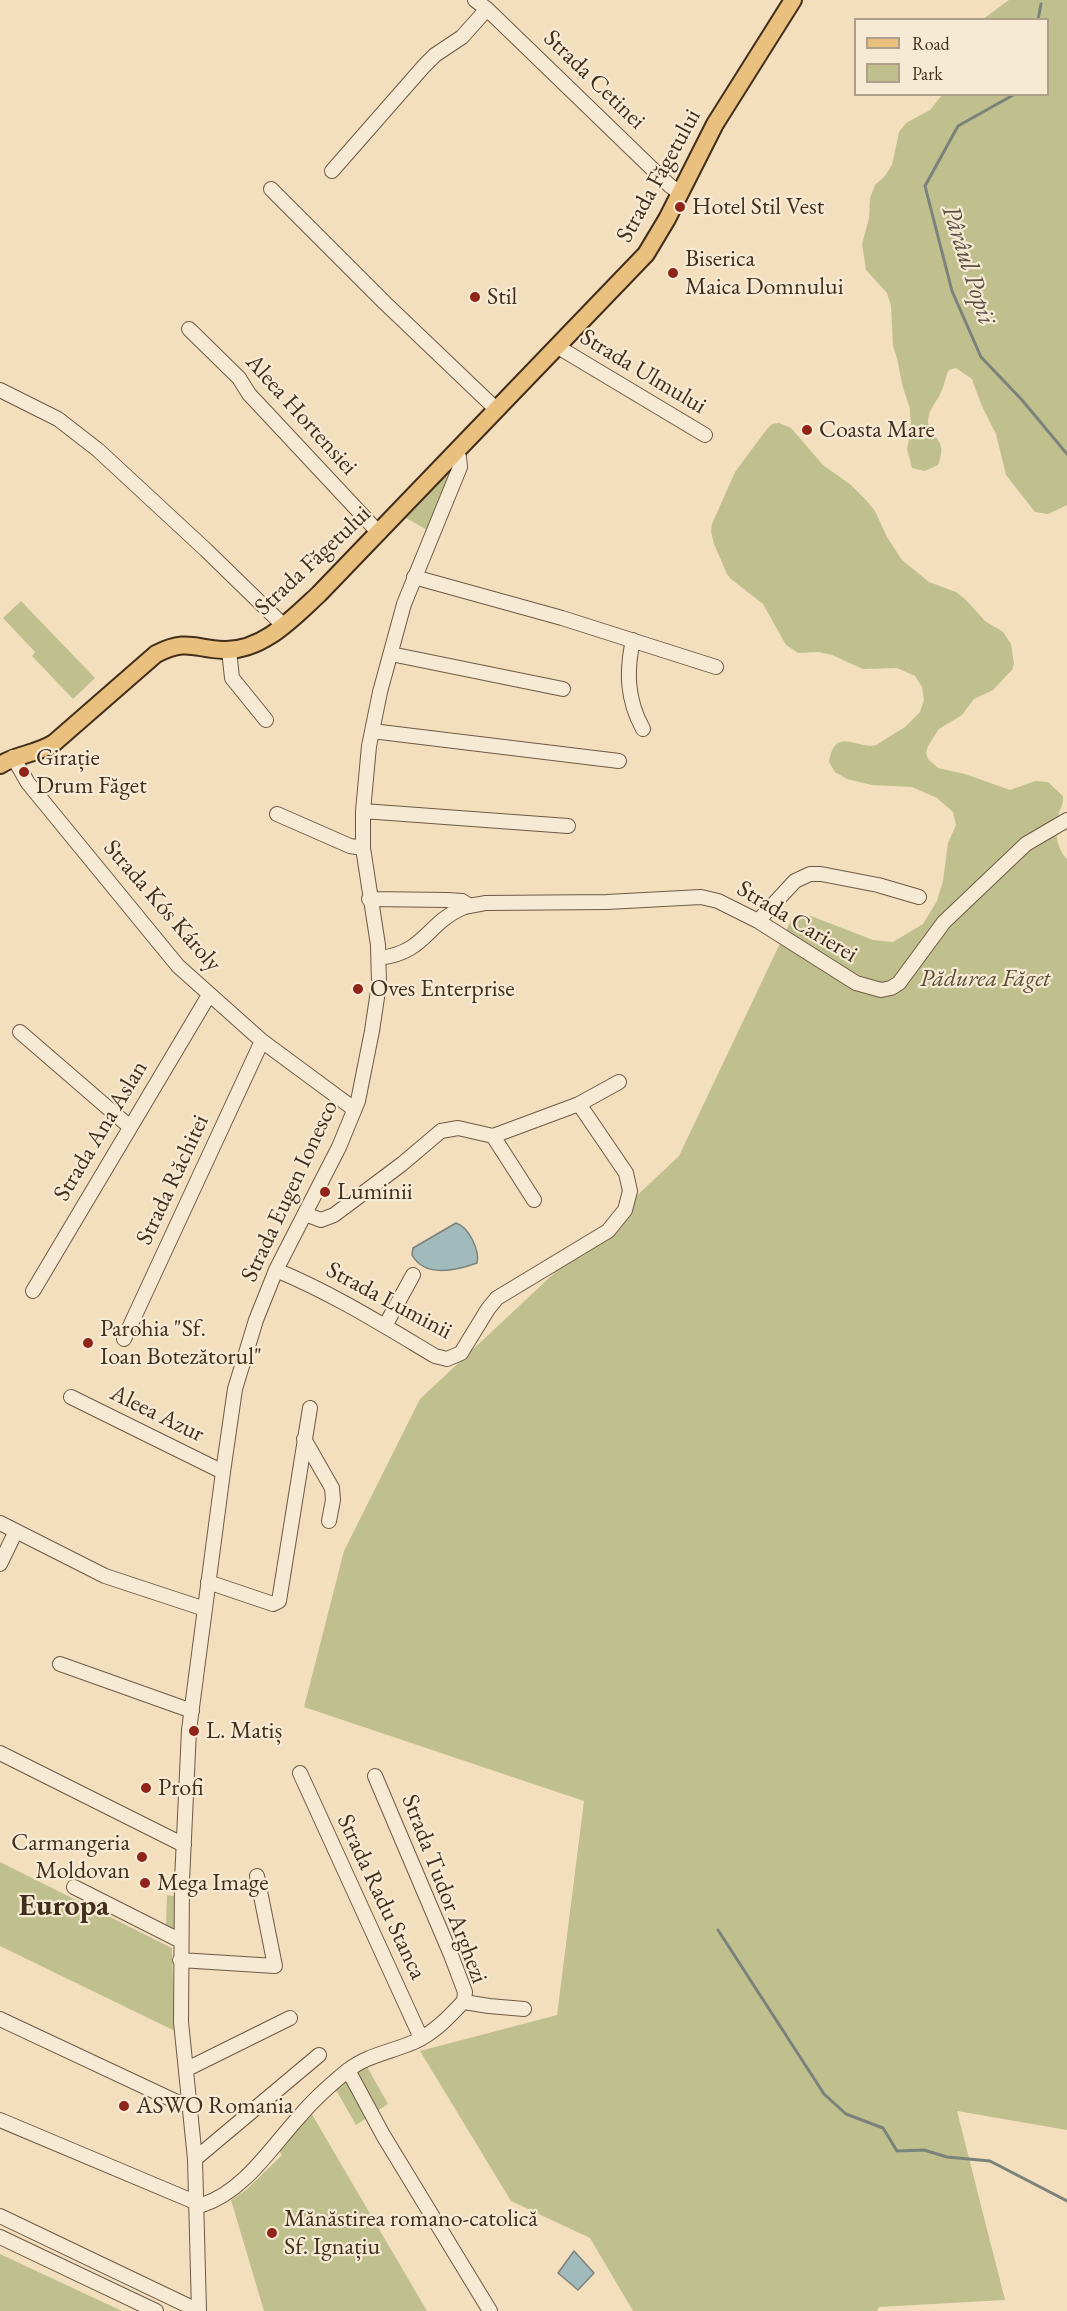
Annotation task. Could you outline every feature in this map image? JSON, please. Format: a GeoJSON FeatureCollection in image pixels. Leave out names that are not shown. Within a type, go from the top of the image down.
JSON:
{"type":"FeatureCollection","features":[{"type":"Feature","properties":{"kind":"main road","name":"Strada Făgetului"},"geometry":{"type":"LineString","coordinates":[[4,758],[38,752],[54,743],[156,654],[174,645],[185,644],[229,650],[259,643],[319,594],[646,254],[715,124],[793,0]]}},
{"type":"Feature","properties":{"kind":"street","name":"Strada Cetinei"},"geometry":{"type":"LineString","coordinates":[[476,0],[680,193]]}},
{"type":"Feature","properties":{"kind":"street"},"geometry":{"type":"LineString","coordinates":[[332,171],[424,66],[435,55],[462,37],[487,9]]}},
{"type":"Feature","properties":{"kind":"street"},"geometry":{"type":"LineString","coordinates":[[271,189],[385,303],[497,410]]}},
{"type":"Feature","properties":{"kind":"street","name":"Aleea Hortensiei"},"geometry":{"type":"LineString","coordinates":[[189,329],[239,378],[249,394],[379,533]]}},
{"type":"Feature","properties":{"kind":"street","name":"Strada Ulmului"},"geometry":{"type":"LineString","coordinates":[[558,347],[705,435]]}},
{"type":"Feature","properties":{"kind":"street"},"geometry":{"type":"LineString","coordinates":[[0,390],[58,419],[98,450],[283,625]]}},
{"type":"Feature","properties":{"kind":"street","name":"Strada Eugen Ionesco"},"geometry":{"type":"LineString","coordinates":[[199,2311],[195,2159],[181,2022],[180,1960],[192,1711],[223,1472],[236,1389],[249,1340],[276,1269],[339,1147],[354,1109],[363,1076],[376,1011],[379,958],[363,848],[363,811],[372,731],[414,577],[460,467],[456,452]]}},
{"type":"Feature","properties":{"kind":"street"},"geometry":{"type":"LineString","coordinates":[[414,577],[633,640],[716,667]]}},
{"type":"Feature","properties":{"kind":"street"},"geometry":{"type":"LineString","coordinates":[[633,640],[628,663],[631,700],[643,729]]}},
{"type":"Feature","properties":{"kind":"street"},"geometry":{"type":"LineString","coordinates":[[229,650],[232,678],[266,720]]}},
{"type":"Feature","properties":{"kind":"street"},"geometry":{"type":"LineString","coordinates":[[393,654],[411,661],[502,683]]}},
{"type":"Feature","properties":{"kind":"street"},"geometry":{"type":"LineString","coordinates":[[393,654],[563,689]]}},
{"type":"Feature","properties":{"kind":"street"},"geometry":{"type":"LineString","coordinates":[[372,731],[619,761]]}},
{"type":"Feature","properties":{"kind":"street","name":"Strada Kós Károly"},"geometry":{"type":"LineString","coordinates":[[4,758],[28,783],[178,966],[262,1041],[354,1109]]}},
{"type":"Feature","properties":{"kind":"street"},"geometry":{"type":"LineString","coordinates":[[363,811],[568,826]]}},
{"type":"Feature","properties":{"kind":"street"},"geometry":{"type":"LineString","coordinates":[[277,814],[350,846],[363,848]]}},
{"type":"Feature","properties":{"kind":"street","name":"Strada Carierei"},"geometry":{"type":"LineString","coordinates":[[379,958],[408,951],[446,918],[463,907],[485,903],[608,902],[701,897],[718,901],[758,921],[856,983],[881,990],[891,988],[899,983],[944,922],[1001,867],[1026,844],[1067,820]]}},
{"type":"Feature","properties":{"kind":"street"},"geometry":{"type":"LineString","coordinates":[[758,921],[795,881],[810,874],[878,885],[919,897]]}},
{"type":"Feature","properties":{"kind":"street"},"geometry":{"type":"LineString","coordinates":[[369,899],[455,900],[470,906]]}},
{"type":"Feature","properties":{"kind":"street","name":"Strada Ana Aslan"},"geometry":{"type":"LineString","coordinates":[[33,1291],[209,995]]}},
{"type":"Feature","properties":{"kind":"street"},"geometry":{"type":"LineString","coordinates":[[20,1032],[130,1127]]}},
{"type":"Feature","properties":{"kind":"street","name":"Strada Răchitei"},"geometry":{"type":"LineString","coordinates":[[124,1339],[262,1041]]}},
{"type":"Feature","properties":{"kind":"street"},"geometry":{"type":"LineString","coordinates":[[305,1214],[321,1220],[334,1215],[402,1164],[441,1131],[458,1128],[492,1136],[579,1104],[619,1082]]}},
{"type":"Feature","properties":{"kind":"street","name":"Strada Luminii"},"geometry":{"type":"LineString","coordinates":[[276,1269],[316,1286],[435,1356],[447,1359],[457,1357],[466,1347],[497,1298],[612,1226],[627,1205],[630,1191],[628,1177],[579,1104]]}},
{"type":"Feature","properties":{"kind":"street"},"geometry":{"type":"LineString","coordinates":[[492,1136],[534,1200]]}},
{"type":"Feature","properties":{"kind":"street"},"geometry":{"type":"LineString","coordinates":[[384,1326],[413,1275]]}},
{"type":"Feature","properties":{"kind":"street","name":"Aleea Azur"},"geometry":{"type":"LineString","coordinates":[[71,1397],[223,1472]]}},
{"type":"Feature","properties":{"kind":"street"},"geometry":{"type":"LineString","coordinates":[[208,1582],[277,1604],[310,1408]]}},
{"type":"Feature","properties":{"kind":"street"},"geometry":{"type":"LineString","coordinates":[[304,1439],[332,1488],[333,1500],[329,1521]]}},
{"type":"Feature","properties":{"kind":"street"},"geometry":{"type":"LineString","coordinates":[[0,1523],[105,1576],[205,1609]]}},
{"type":"Feature","properties":{"kind":"street"},"geometry":{"type":"LineString","coordinates":[[0,1564],[16,1531]]}},
{"type":"Feature","properties":{"kind":"street"},"geometry":{"type":"LineString","coordinates":[[60,1664],[192,1711]]}},
{"type":"Feature","properties":{"kind":"street"},"geometry":{"type":"LineString","coordinates":[[0,1754],[184,1845]]}},
{"type":"Feature","properties":{"kind":"street","name":"Strada Radu Stanca"},"geometry":{"type":"LineString","coordinates":[[300,1773],[421,2038]]}},
{"type":"Feature","properties":{"kind":"street","name":"Strada Tudor Arghezi"},"geometry":{"type":"LineString","coordinates":[[196,2204],[208,2203],[242,2181],[316,2098],[348,2070],[373,2056],[421,2038],[448,2018],[464,2002],[465,1992],[452,1955],[375,1776]]}},
{"type":"Feature","properties":{"kind":"street"},"geometry":{"type":"LineString","coordinates":[[180,1960],[275,1966],[256,1876]]}},
{"type":"Feature","properties":{"kind":"street"},"geometry":{"type":"LineString","coordinates":[[74,1887],[181,1941]]}},
{"type":"Feature","properties":{"kind":"street"},"geometry":{"type":"LineString","coordinates":[[464,2002],[489,2007],[524,2009]]}},
{"type":"Feature","properties":{"kind":"street"},"geometry":{"type":"LineString","coordinates":[[187,2069],[290,2018]]}},
{"type":"Feature","properties":{"kind":"street"},"geometry":{"type":"LineString","coordinates":[[0,2019],[177,2102],[191,2106]]}},
{"type":"Feature","properties":{"kind":"street"},"geometry":{"type":"LineString","coordinates":[[195,2159],[319,2055]]}},
{"type":"Feature","properties":{"kind":"street"},"geometry":{"type":"LineString","coordinates":[[348,2070],[383,2135],[490,2311]]}},
{"type":"Feature","properties":{"kind":"street"},"geometry":{"type":"LineString","coordinates":[[0,2120],[196,2204]]}},
{"type":"Feature","properties":{"kind":"street"},"geometry":{"type":"LineString","coordinates":[[0,2216],[199,2311]]}},
{"type":"Feature","properties":{"kind":"street"},"geometry":{"type":"LineString","coordinates":[[0,2237],[156,2311]]}},
{"type":"Feature","properties":{"kind":"green space"},"geometry":{"type":"Polygon","coordinates":[[[1009,0],[1067,0],[1067,505],[1048,514],[1035,512],[1006,475],[996,434],[972,379],[956,368],[949,370],[928,417],[929,428],[940,444],[941,456],[938,465],[925,471],[912,468],[907,449],[911,429],[910,409],[893,346],[891,306],[887,293],[866,270],[862,244],[869,218],[870,198],[875,185],[892,165],[899,132],[906,123],[930,110],[941,96],[1049,96],[1049,18],[984,18],[1009,0]]]}},
{"type":"Feature","properties":{"kind":"green space","name":"Pădurea Făget"},"geometry":{"type":"Polygon","coordinates":[[[779,423],[791,428],[823,465],[851,485],[866,500],[875,511],[887,537],[902,560],[929,582],[956,592],[985,621],[1003,632],[1011,644],[1014,664],[1012,670],[993,690],[974,699],[962,715],[939,729],[928,746],[926,753],[928,759],[938,768],[965,774],[1010,790],[1035,781],[1048,782],[1063,796],[1056,829],[1059,846],[1067,859],[1067,2130],[957,2111],[1005,2300],[879,2307],[877,2311],[633,2311],[590,2238],[511,2201],[420,2051],[557,2015],[584,1801],[304,1707],[344,1551],[420,1399],[679,1156],[793,916],[806,914],[873,940],[893,942],[923,924],[937,901],[943,881],[948,843],[956,825],[953,812],[937,798],[912,787],[872,785],[847,779],[835,772],[829,762],[836,744],[848,742],[876,745],[905,727],[920,712],[924,700],[922,687],[915,676],[897,668],[863,669],[832,655],[819,652],[798,653],[786,645],[763,604],[727,574],[714,544],[712,524],[735,472],[767,429],[772,424],[779,423]]]}},
{"type":"Feature","properties":{"kind":"green space"},"geometry":{"type":"Polygon","coordinates":[[[450,470],[454,475],[429,531],[406,518],[450,470]]]}},
{"type":"Feature","properties":{"kind":"green space"},"geometry":{"type":"Polygon","coordinates":[[[21,601],[95,678],[73,699],[32,656],[35,652],[3,618],[21,601]]]}},
{"type":"Feature","properties":{"kind":"green space"},"geometry":{"type":"Polygon","coordinates":[[[0,1862],[172,1948],[174,2012],[177,2032],[0,1946],[0,1862]]]}},
{"type":"Feature","properties":{"kind":"green space"},"geometry":{"type":"Polygon","coordinates":[[[167,1895],[175,1896],[174,1930],[166,1927],[167,1895]]]}},
{"type":"Feature","properties":{"kind":"green space"},"geometry":{"type":"Polygon","coordinates":[[[366,2065],[388,2104],[356,2125],[336,2090],[366,2065]]]}},
{"type":"Feature","properties":{"kind":"green space"},"geometry":{"type":"Polygon","coordinates":[[[310,2111],[427,2311],[264,2311],[231,2200],[246,2190],[282,2155],[277,2148],[310,2111]]]}},
{"type":"Feature","properties":{"kind":"green space"},"geometry":{"type":"Polygon","coordinates":[[[0,2254],[122,2311],[0,2311],[0,2254]]]}},
{"type":"Feature","properties":{"kind":"water"},"geometry":{"type":"Polygon","coordinates":[[[456,1223],[469,1234],[477,1252],[477,1263],[441,1271],[432,1270],[418,1262],[412,1255],[413,1248],[456,1223]]]}},
{"type":"Feature","properties":{"kind":"water"},"geometry":{"type":"Polygon","coordinates":[[[574,2251],[594,2273],[578,2290],[558,2273],[574,2251]]]}},
{"type":"Feature","properties":{"kind":"waterway","name":"Pârâul Popii"},"geometry":{"type":"LineString","coordinates":[[1038,18],[1041,4]]}},
{"type":"Feature","properties":{"kind":"waterway","name":"Pârâul Popii"},"geometry":{"type":"LineString","coordinates":[[1011,96],[958,126],[925,186],[952,291],[981,357],[1022,400],[1067,454]]}},
{"type":"Feature","properties":{"kind":"waterway"},"geometry":{"type":"LineString","coordinates":[[718,1930],[824,2094],[846,2114],[883,2128],[897,2151],[924,2150],[947,2157],[990,2161],[1067,2201]]}},
{"type":"Feature","properties":{"kind":"place","name":"Hotel Stil Vest"},"geometry":{"type":"Point","coordinates":[680,207]}},
{"type":"Feature","properties":{"kind":"place","name":"Biserica Maica Domnului"},"geometry":{"type":"Point","coordinates":[673,273]}},
{"type":"Feature","properties":{"kind":"place","name":"Stil"},"geometry":{"type":"Point","coordinates":[475,297]}},
{"type":"Feature","properties":{"kind":"place","name":"Coasta Mare"},"geometry":{"type":"Point","coordinates":[807,430]}},
{"type":"Feature","properties":{"kind":"place","name":"Girație Drum Făget"},"geometry":{"type":"Point","coordinates":[24,772]}},
{"type":"Feature","properties":{"kind":"place","name":"Oves Enterprise"},"geometry":{"type":"Point","coordinates":[358,989]}},
{"type":"Feature","properties":{"kind":"place","name":"Luminii"},"geometry":{"type":"Point","coordinates":[325,1192]}},
{"type":"Feature","properties":{"kind":"place","name":"Parohia \"Sf. Ioan Botezătorul\""},"geometry":{"type":"Point","coordinates":[88,1343]}},
{"type":"Feature","properties":{"kind":"place","name":"L. Matiș"},"geometry":{"type":"Point","coordinates":[194,1731]}},
{"type":"Feature","properties":{"kind":"place","name":"Profi"},"geometry":{"type":"Point","coordinates":[146,1788]}},
{"type":"Feature","properties":{"kind":"place","name":"Carmangeria Moldovan"},"geometry":{"type":"Point","coordinates":[142,1857]}},
{"type":"Feature","properties":{"kind":"place","name":"Mega Image"},"geometry":{"type":"Point","coordinates":[145,1883]}},
{"type":"Feature","properties":{"kind":"place","name":"ASWO Romania"},"geometry":{"type":"Point","coordinates":[124,2106]}},
{"type":"Feature","properties":{"kind":"place","name":"Mănăstirea romano-catolică Sf. Ignațiu"},"geometry":{"type":"Point","coordinates":[272,2233]}},
{"type":"Feature","properties":{"kind":"district","name":"Europa"},"geometry":{"type":"Point","coordinates":[64,1907]}}]}
